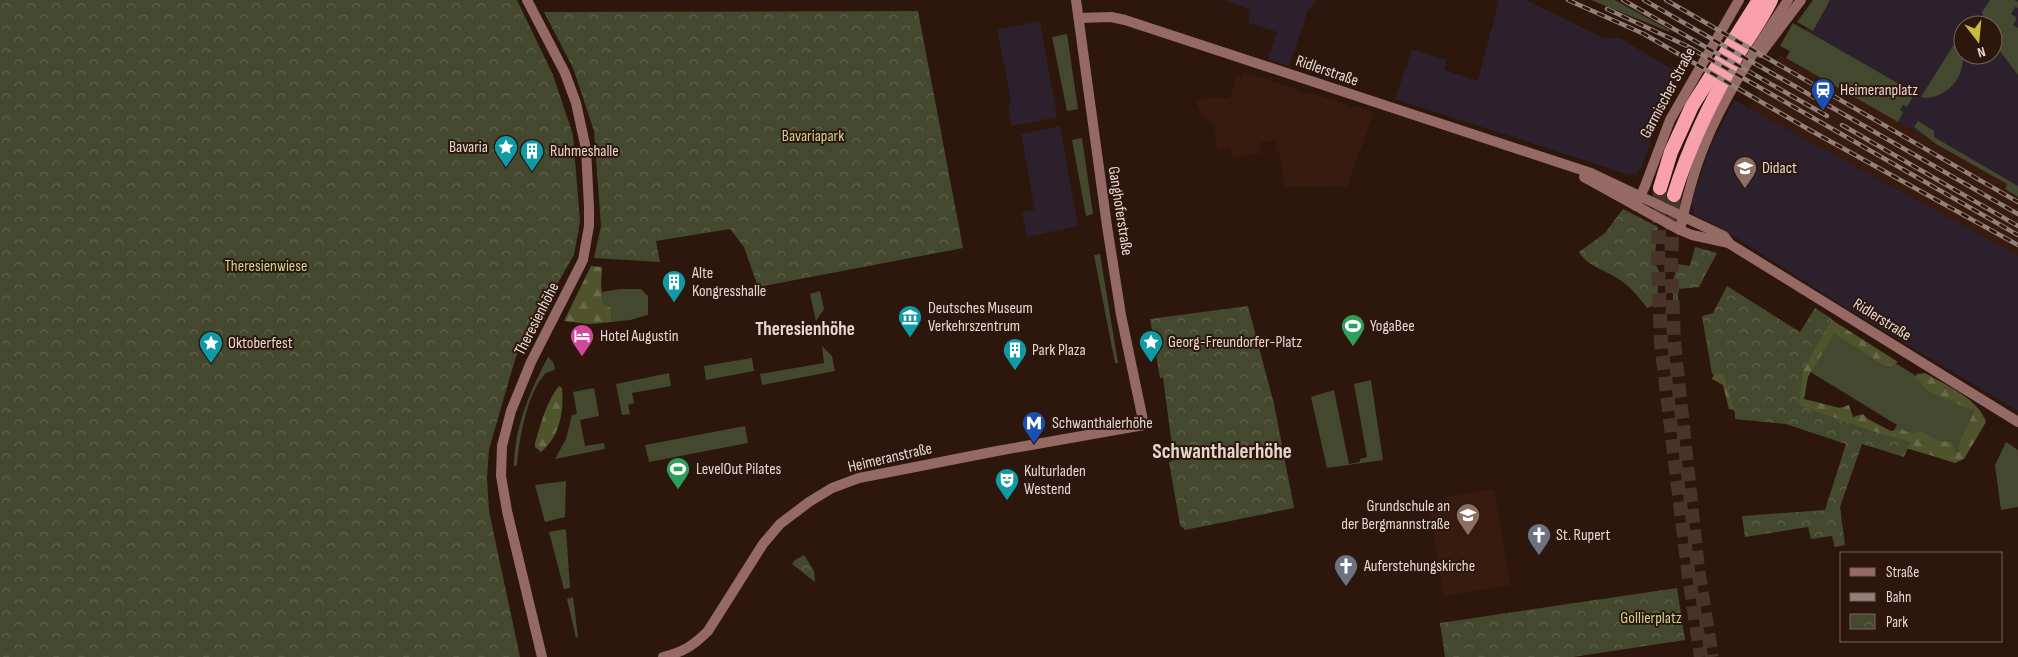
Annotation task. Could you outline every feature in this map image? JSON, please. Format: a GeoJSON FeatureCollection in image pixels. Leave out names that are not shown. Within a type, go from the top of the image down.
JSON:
{"type":"FeatureCollection","features":[{"type":"Feature","properties":{"kind":"highway"},"geometry":{"type":"LineString","coordinates":[[1734,39],[1738,21],[1748,0]]}},
{"type":"Feature","properties":{"kind":"highway","name":"Garmischer Straße"},"geometry":{"type":"LineString","coordinates":[[1660,188],[1682,125],[1759,0]]}},
{"type":"Feature","properties":{"kind":"highway"},"geometry":{"type":"LineString","coordinates":[[1764,16],[1771,0]]}},
{"type":"Feature","properties":{"kind":"highway"},"geometry":{"type":"LineString","coordinates":[[1674,195],[1686,157],[1705,113],[1736,57],[1764,16],[1778,0]]}},
{"type":"Feature","properties":{"kind":"street","name":"Theresienhöhe"},"geometry":{"type":"LineString","coordinates":[[527,0],[565,73],[576,103],[586,149],[589,207],[588,234],[583,260],[531,362],[511,411],[502,446],[501,476],[507,511],[542,657]]}},
{"type":"Feature","properties":{"kind":"street","name":"Ganghoferstraße"},"geometry":{"type":"LineString","coordinates":[[1076,0],[1092,125],[1121,315],[1144,425]]}},
{"type":"Feature","properties":{"kind":"street","name":"Garmischer Straße"},"geometry":{"type":"LineString","coordinates":[[1636,206],[1670,120],[1739,0]]}},
{"type":"Feature","properties":{"kind":"street"},"geometry":{"type":"LineString","coordinates":[[1680,230],[1692,177],[1704,144],[1739,79],[1788,0]]}},
{"type":"Feature","properties":{"kind":"street"},"geometry":{"type":"LineString","coordinates":[[1739,79],[1801,0]]}},
{"type":"Feature","properties":{"kind":"street","name":"Ridlerstraße"},"geometry":{"type":"LineString","coordinates":[[1079,18],[1111,17],[1125,20],[1591,173],[1724,236],[1730,244]]}},
{"type":"Feature","properties":{"kind":"street","name":"Ridlerstraße"},"geometry":{"type":"LineString","coordinates":[[1563,165],[1680,230],[1692,235],[1730,244],[2018,422]]}},
{"type":"Feature","properties":{"kind":"street","name":"Heimeranstraße"},"geometry":{"type":"LineString","coordinates":[[663,657],[682,652],[708,631],[764,544],[780,524],[809,502],[832,488],[859,478],[1144,425]]}},
{"type":"Feature","properties":{"kind":"shaded area"},"geometry":{"type":"Polygon","coordinates":[[[1224,0],[1315,0],[1312,8],[1309,7],[1289,66],[1268,59],[1277,32],[1248,23],[1251,10],[1224,0]]]}},
{"type":"Feature","properties":{"kind":"shaded area"},"geometry":{"type":"Polygon","coordinates":[[[1499,0],[1526,0],[1603,38],[1620,38],[1681,75],[1658,121],[1642,166],[1637,173],[1630,175],[1395,99],[1412,49],[1447,60],[1444,70],[1478,81],[1499,0]]]}},
{"type":"Feature","properties":{"kind":"shaded area"},"geometry":{"type":"Polygon","coordinates":[[[1823,0],[2018,0],[2018,190],[1789,60],[1823,0]]]}},
{"type":"Feature","properties":{"kind":"shaded area"},"geometry":{"type":"Polygon","coordinates":[[[1040,21],[1057,117],[1012,126],[1008,106],[1011,101],[997,29],[1040,21]]]}},
{"type":"Feature","properties":{"kind":"shaded area"},"geometry":{"type":"Polygon","coordinates":[[[1780,55],[2018,190],[2018,255],[1749,108],[1780,55]]]}},
{"type":"Feature","properties":{"kind":"shaded area"},"geometry":{"type":"Polygon","coordinates":[[[1243,72],[1297,89],[1298,92],[1305,94],[1308,92],[1345,104],[1351,108],[1354,106],[1374,112],[1347,186],[1285,187],[1279,151],[1277,151],[1275,140],[1259,143],[1261,153],[1233,157],[1230,147],[1219,150],[1217,148],[1214,124],[1202,117],[1196,102],[1216,96],[1229,99],[1238,74],[1242,76],[1243,72]]]}},
{"type":"Feature","properties":{"kind":"shaded area"},"geometry":{"type":"Polygon","coordinates":[[[1734,100],[2018,255],[2018,411],[1859,316],[1716,225],[1695,215],[1691,204],[1709,149],[1734,100]]]}},
{"type":"Feature","properties":{"kind":"shaded area"},"geometry":{"type":"Polygon","coordinates":[[[1060,126],[1078,226],[1027,237],[1022,212],[1035,209],[1021,134],[1060,126]]]}},
{"type":"Feature","properties":{"kind":"shaded area","name":"Grundschule an der Bergmannstraße"},"geometry":{"type":"Polygon","coordinates":[[[1494,489],[1510,585],[1443,596],[1429,504],[1444,501],[1444,497],[1494,489]]]}},
{"type":"Feature","properties":{"kind":"green space","name":"Theresienwiese"},"geometry":{"type":"Polygon","coordinates":[[[0,0],[517,0],[553,75],[573,135],[580,222],[574,255],[517,353],[489,449],[487,478],[489,511],[520,657],[0,657],[0,0]]]}},
{"type":"Feature","properties":{"kind":"green space"},"geometry":{"type":"Polygon","coordinates":[[[1591,0],[1615,0],[1670,32],[1591,0]]]}},
{"type":"Feature","properties":{"kind":"green space"},"geometry":{"type":"Polygon","coordinates":[[[1813,0],[1830,0],[1813,31],[1797,22],[1813,0]]]}},
{"type":"Feature","properties":{"kind":"green space"},"geometry":{"type":"Polygon","coordinates":[[[1990,0],[2015,0],[2018,2],[2018,8],[2015,7],[2011,14],[2017,18],[2013,25],[2018,28],[2018,75],[2003,55],[2003,15],[1982,15],[1982,12],[1990,0]]]}},
{"type":"Feature","properties":{"kind":"green space","name":"Bavariapark"},"geometry":{"type":"Polygon","coordinates":[[[918,11],[963,248],[758,287],[744,247],[730,229],[656,241],[660,262],[594,258],[601,226],[594,131],[573,68],[544,12],[918,11]]]}},
{"type":"Feature","properties":{"kind":"green space"},"geometry":{"type":"Polygon","coordinates":[[[1793,23],[1915,93],[1907,107],[1903,105],[1900,110],[1903,112],[1898,122],[1786,58],[1790,51],[1780,46],[1793,23]]]}},
{"type":"Feature","properties":{"kind":"green space"},"geometry":{"type":"Polygon","coordinates":[[[1067,34],[1078,109],[1067,111],[1052,37],[1067,34]]]}},
{"type":"Feature","properties":{"kind":"green space"},"geometry":{"type":"Polygon","coordinates":[[[1953,46],[1953,65],[1962,65],[1956,81],[1950,88],[1939,95],[1929,98],[1921,97],[1953,46]]]}},
{"type":"Feature","properties":{"kind":"green space"},"geometry":{"type":"Polygon","coordinates":[[[1918,121],[1934,131],[1934,137],[2018,186],[2018,197],[2005,189],[2007,184],[1936,144],[1914,127],[1918,121]]]}},
{"type":"Feature","properties":{"kind":"green space"},"geometry":{"type":"Polygon","coordinates":[[[1082,138],[1093,214],[1086,216],[1072,140],[1082,138]]]}},
{"type":"Feature","properties":{"kind":"green space"},"geometry":{"type":"Polygon","coordinates":[[[1623,209],[1658,227],[1654,262],[1659,271],[1657,304],[1647,308],[1626,284],[1586,261],[1579,252],[1605,233],[1623,209]]]}},
{"type":"Feature","properties":{"kind":"green space"},"geometry":{"type":"Polygon","coordinates":[[[1695,247],[1717,253],[1699,287],[1678,289],[1678,307],[1673,307],[1673,282],[1677,264],[1690,266],[1695,247]]]}},
{"type":"Feature","properties":{"kind":"green space"},"geometry":{"type":"Polygon","coordinates":[[[1100,254],[1118,363],[1115,363],[1094,255],[1100,254]]]}},
{"type":"Feature","properties":{"kind":"green space"},"geometry":{"type":"Polygon","coordinates":[[[591,266],[602,267],[603,304],[611,308],[612,322],[589,324],[564,321],[591,266]]]}},
{"type":"Feature","properties":{"kind":"green space"},"geometry":{"type":"Polygon","coordinates":[[[1727,286],[1800,332],[1815,308],[1832,319],[1803,370],[1799,405],[1869,430],[1911,442],[1904,457],[1862,444],[1840,507],[1845,545],[1835,547],[1832,536],[1811,539],[1808,527],[1745,537],[1742,516],[1825,510],[1846,444],[1786,424],[1735,419],[1724,375],[1712,374],[1702,316],[1713,313],[1727,286]]]}},
{"type":"Feature","properties":{"kind":"green space"},"geometry":{"type":"Polygon","coordinates":[[[620,289],[641,289],[648,296],[648,315],[612,322],[611,308],[603,305],[602,292],[620,289]]]}},
{"type":"Feature","properties":{"kind":"green space"},"geometry":{"type":"Polygon","coordinates":[[[820,291],[824,309],[816,321],[810,294],[820,291]]]}},
{"type":"Feature","properties":{"kind":"green space","name":"Georg-Freundorfer-Platz"},"geometry":{"type":"Polygon","coordinates":[[[1248,306],[1274,404],[1294,508],[1185,530],[1180,525],[1169,462],[1174,460],[1163,378],[1160,378],[1150,319],[1248,306]]]}},
{"type":"Feature","properties":{"kind":"green space"},"geometry":{"type":"Polygon","coordinates":[[[1821,313],[1898,362],[1891,366],[1885,366],[1834,333],[1808,377],[1804,399],[1840,408],[1849,405],[1853,417],[1863,414],[1868,419],[1891,431],[1902,429],[1912,433],[1922,431],[1938,441],[1951,442],[1956,452],[1959,452],[1959,446],[1974,411],[1928,391],[1915,378],[1917,374],[1925,373],[1960,393],[1982,413],[1986,422],[1964,459],[1955,463],[1843,431],[1758,413],[1729,409],[1723,385],[1712,379],[1716,370],[1739,345],[1804,334],[1821,313]]]}},
{"type":"Feature","properties":{"kind":"green space"},"geometry":{"type":"Polygon","coordinates":[[[1833,325],[1985,418],[1964,454],[1890,437],[1897,425],[1804,368],[1833,325]]]}},
{"type":"Feature","properties":{"kind":"green space"},"geometry":{"type":"Polygon","coordinates":[[[822,346],[832,356],[835,371],[762,385],[760,374],[824,363],[822,346]]]}},
{"type":"Feature","properties":{"kind":"green space"},"geometry":{"type":"Polygon","coordinates":[[[548,357],[553,362],[555,369],[545,374],[533,393],[522,430],[517,465],[514,467],[517,438],[524,410],[548,357]]]}},
{"type":"Feature","properties":{"kind":"green space"},"geometry":{"type":"Polygon","coordinates":[[[752,358],[754,371],[706,380],[704,366],[752,358]]]}},
{"type":"Feature","properties":{"kind":"green space"},"geometry":{"type":"Polygon","coordinates":[[[669,373],[671,386],[632,393],[634,403],[628,405],[630,414],[622,415],[616,384],[669,373]]]}},
{"type":"Feature","properties":{"kind":"green space"},"geometry":{"type":"Polygon","coordinates":[[[1371,380],[1383,460],[1327,468],[1311,397],[1334,390],[1349,464],[1360,462],[1360,459],[1367,457],[1354,384],[1371,380]]]}},
{"type":"Feature","properties":{"kind":"green space"},"geometry":{"type":"Polygon","coordinates":[[[559,386],[562,388],[562,406],[557,431],[553,439],[541,452],[535,447],[535,443],[547,406],[559,386]]]}},
{"type":"Feature","properties":{"kind":"green space"},"geometry":{"type":"Polygon","coordinates":[[[594,388],[599,416],[580,420],[585,446],[604,443],[605,449],[555,459],[566,439],[572,415],[577,414],[573,392],[594,388]]]}},
{"type":"Feature","properties":{"kind":"green space"},"geometry":{"type":"Polygon","coordinates":[[[745,426],[748,443],[649,462],[645,445],[745,426]]]}},
{"type":"Feature","properties":{"kind":"green space"},"geometry":{"type":"Polygon","coordinates":[[[2006,442],[2018,450],[2018,507],[2001,510],[1995,465],[2006,442]]]}},
{"type":"Feature","properties":{"kind":"green space"},"geometry":{"type":"Polygon","coordinates":[[[566,481],[565,517],[545,522],[535,485],[566,481]]]}},
{"type":"Feature","properties":{"kind":"green space"},"geometry":{"type":"Polygon","coordinates":[[[566,529],[570,588],[564,589],[549,532],[566,529]]]}},
{"type":"Feature","properties":{"kind":"green space"},"geometry":{"type":"Polygon","coordinates":[[[804,555],[814,571],[815,582],[792,564],[804,555]]]}},
{"type":"Feature","properties":{"kind":"green space","name":"Gollierplatz"},"geometry":{"type":"Polygon","coordinates":[[[1677,588],[1685,640],[1573,657],[1445,657],[1440,623],[1677,588]]]}},
{"type":"Feature","properties":{"kind":"green space"},"geometry":{"type":"Polygon","coordinates":[[[573,597],[578,637],[576,638],[567,599],[573,597]]]}},
{"type":"Feature","properties":{"kind":"tunnel"},"geometry":{"type":"LineString","coordinates":[[1660,188],[1658,263],[1661,343],[1688,570],[1701,657]]}},
{"type":"Feature","properties":{"kind":"tunnel"},"geometry":{"type":"LineString","coordinates":[[1674,195],[1671,261],[1674,342],[1698,569],[1712,657]]}},
{"type":"Feature","properties":{"kind":"railway"},"geometry":{"type":"LineString","coordinates":[[1568,0],[1644,34],[1808,129],[2018,245]]}},
{"type":"Feature","properties":{"kind":"railway"},"geometry":{"type":"LineString","coordinates":[[1623,0],[1827,116]]}},
{"type":"Feature","properties":{"kind":"railway"},"geometry":{"type":"LineString","coordinates":[[1644,0],[2018,214]]}},
{"type":"Feature","properties":{"kind":"railway"},"geometry":{"type":"LineString","coordinates":[[1666,0],[2018,202]]}},
{"type":"Feature","properties":{"kind":"railway"},"geometry":{"type":"LineString","coordinates":[[1607,9],[1687,46],[2018,235]]}},
{"type":"Feature","properties":{"kind":"railway"},"geometry":{"type":"LineString","coordinates":[[1842,125],[2018,226]]}},
{"type":"Feature","properties":{"kind":"place","name":"Heimeranplatz"},"geometry":{"type":"Point","coordinates":[1823,111]}},
{"type":"Feature","properties":{"kind":"place","name":"Bavaria"},"geometry":{"type":"Point","coordinates":[506,168]}},
{"type":"Feature","properties":{"kind":"place","name":"Ruhmeshalle"},"geometry":{"type":"Point","coordinates":[532,172]}},
{"type":"Feature","properties":{"kind":"place","name":"Didact"},"geometry":{"type":"Point","coordinates":[1745,189]}},
{"type":"Feature","properties":{"kind":"place","name":"Alte Kongresshalle"},"geometry":{"type":"Point","coordinates":[674,303]}},
{"type":"Feature","properties":{"kind":"place","name":"Deutsches Museum Verkehrszentrum"},"geometry":{"type":"Point","coordinates":[910,338]}},
{"type":"Feature","properties":{"kind":"place","name":"YogaBee"},"geometry":{"type":"Point","coordinates":[1353,347]}},
{"type":"Feature","properties":{"kind":"place","name":"Hotel Augustin"},"geometry":{"type":"Point","coordinates":[582,357]}},
{"type":"Feature","properties":{"kind":"place","name":"Georg-Freundorfer-Platz"},"geometry":{"type":"Point","coordinates":[1151,363]}},
{"type":"Feature","properties":{"kind":"place","name":"Oktoberfest"},"geometry":{"type":"Point","coordinates":[211,364]}},
{"type":"Feature","properties":{"kind":"place","name":"Park Plaza"},"geometry":{"type":"Point","coordinates":[1015,371]}},
{"type":"Feature","properties":{"kind":"place","name":"Schwanthalerhöhe"},"geometry":{"type":"Point","coordinates":[1034,444]}},
{"type":"Feature","properties":{"kind":"place","name":"LevelOut Pilates"},"geometry":{"type":"Point","coordinates":[678,490]}},
{"type":"Feature","properties":{"kind":"place","name":"Kulturladen Westend"},"geometry":{"type":"Point","coordinates":[1007,501]}},
{"type":"Feature","properties":{"kind":"place","name":"Grundschule an der Bergmannstraße"},"geometry":{"type":"Point","coordinates":[1468,536]}},
{"type":"Feature","properties":{"kind":"place","name":"St. Rupert"},"geometry":{"type":"Point","coordinates":[1539,556]}},
{"type":"Feature","properties":{"kind":"place","name":"Auferstehungskirche"},"geometry":{"type":"Point","coordinates":[1346,587]}},
{"type":"Feature","properties":{"kind":"district","name":"Theresienhöhe"},"geometry":{"type":"Point","coordinates":[805,329]}},
{"type":"Feature","properties":{"kind":"district","name":"Schwanthalerhöhe"},"geometry":{"type":"Point","coordinates":[1222,451]}}]}
